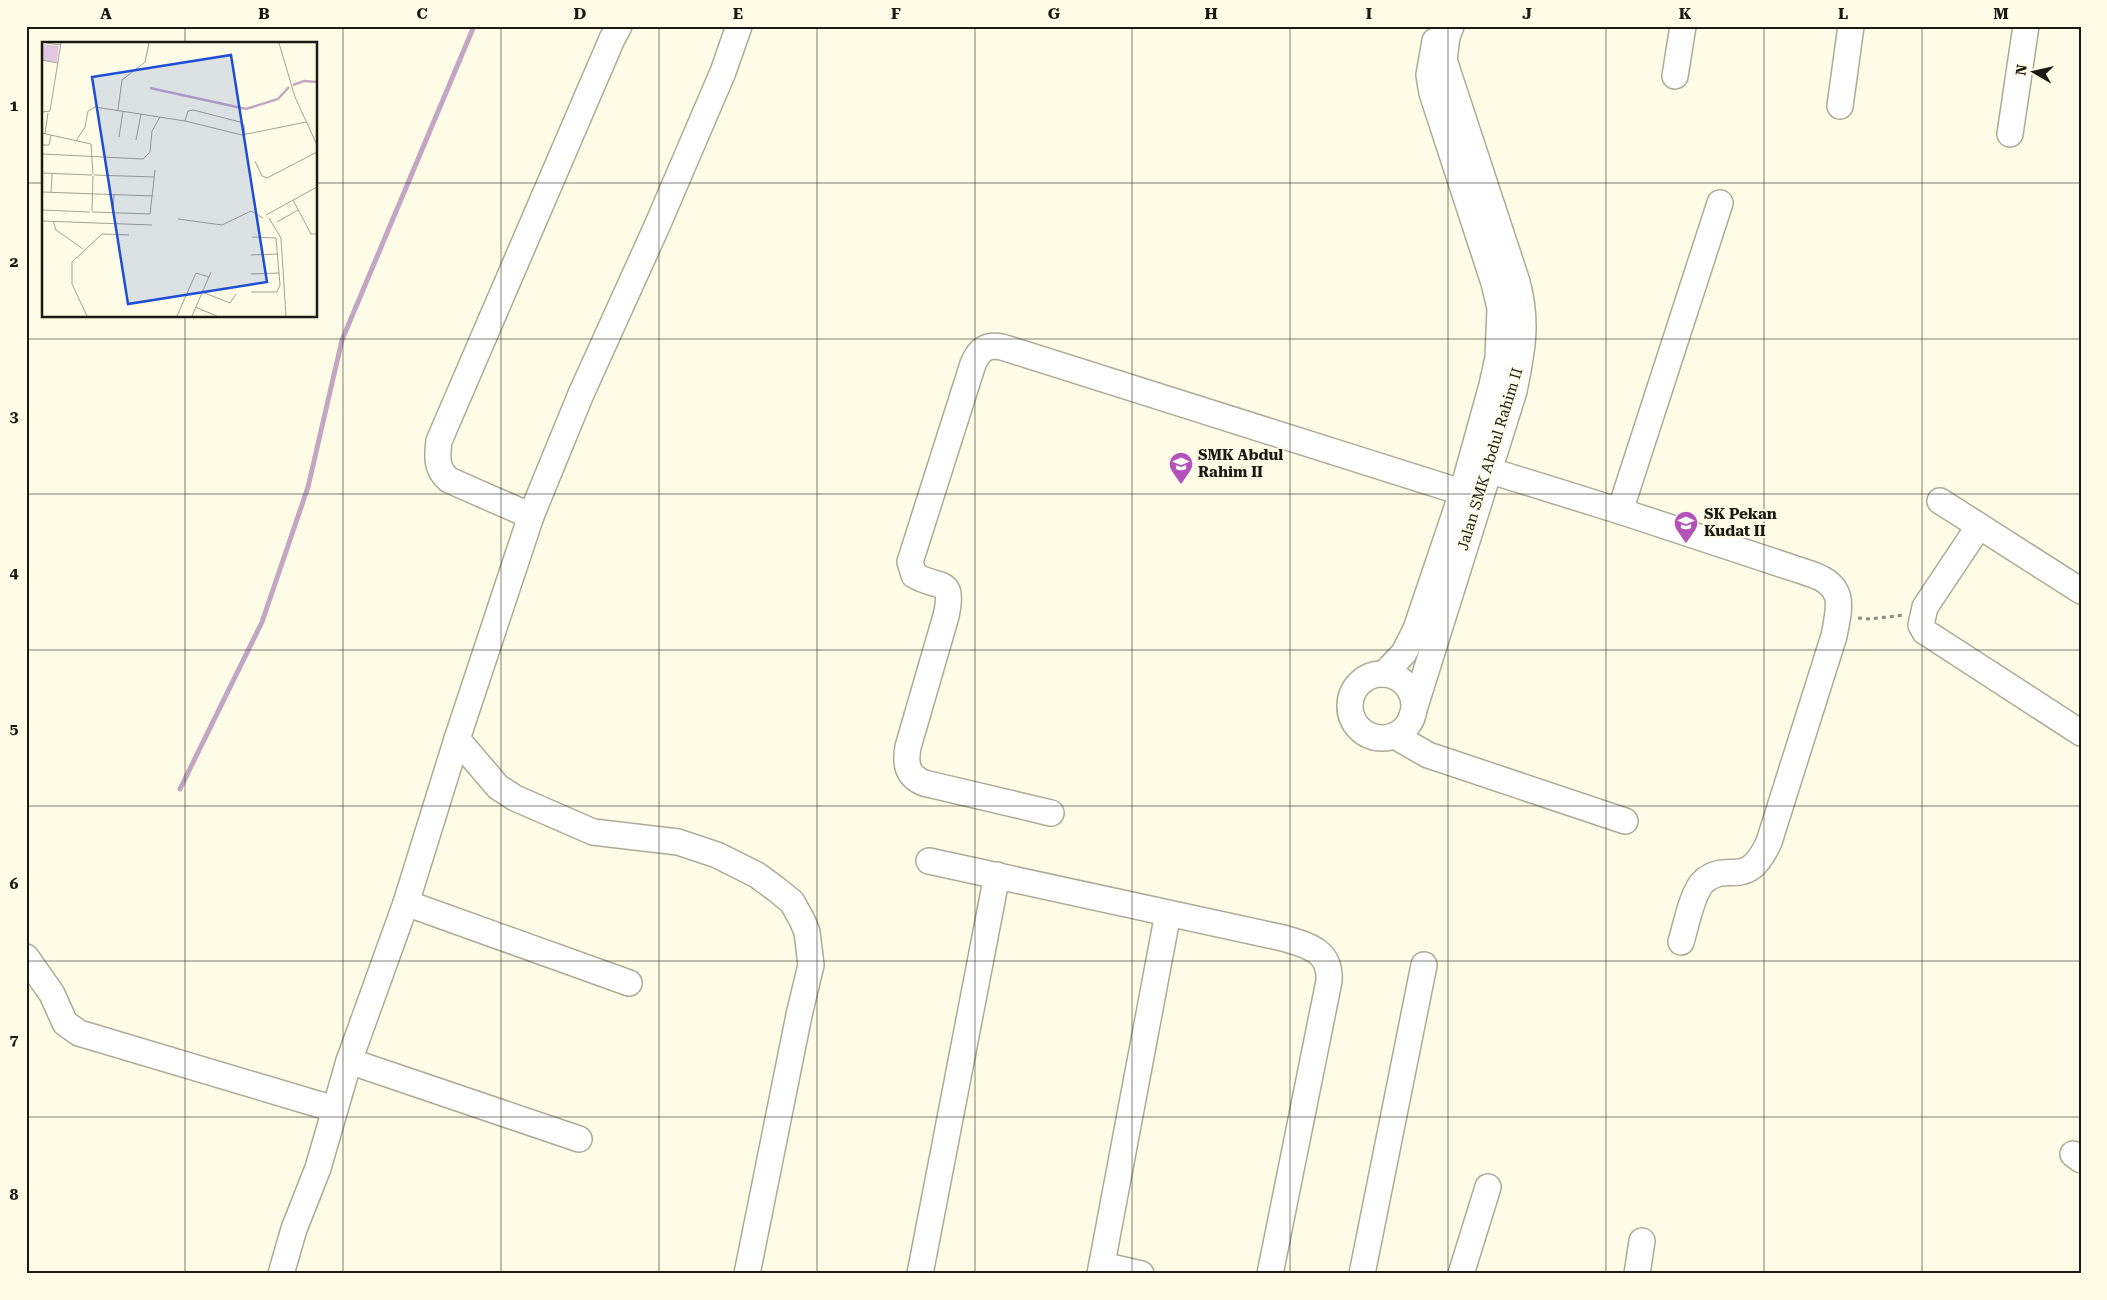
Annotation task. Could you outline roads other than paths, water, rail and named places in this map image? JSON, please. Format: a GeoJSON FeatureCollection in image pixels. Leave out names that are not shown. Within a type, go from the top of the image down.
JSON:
{"type":"FeatureCollection","features":[{"type":"Feature","properties":{"kind":"street"},"geometry":{"type":"LineString","coordinates":[[532,516],[449,480],[438,466],[439,441],[619,26]]}},
{"type":"Feature","properties":{"kind":"street"},"geometry":{"type":"LineString","coordinates":[[281,1274],[294,1229],[318,1168],[349,1061],[406,903],[532,516],[580,394],[657,226],[723,72],[739,26]]}},
{"type":"Feature","properties":{"kind":"street","name":"Jalan SMK Abdul Rahim II"},"geometry":{"type":"LineString","coordinates":[[1403,727],[1471,495],[1498,358],[1500,308],[1494,283],[1432,93],[1429,75],[1430,62],[1440,26]]}},
{"type":"Feature","properties":{"kind":"street","name":"Jalan SMK Abdul Rahim II"},"geometry":{"type":"LineString","coordinates":[[1384,674],[1404,653],[1471,495],[1488,470],[1514,391],[1522,354],[1523,303],[1445,65],[1444,50],[1451,26]]}},
{"type":"Feature","properties":{"kind":"street"},"geometry":{"type":"LineString","coordinates":[[1675,76],[1683,26]]}},
{"type":"Feature","properties":{"kind":"street"},"geometry":{"type":"LineString","coordinates":[[1840,106],[1851,26]]}},
{"type":"Feature","properties":{"kind":"street"},"geometry":{"type":"LineString","coordinates":[[2010,134],[2026,26]]}},
{"type":"Feature","properties":{"kind":"street"},"geometry":{"type":"LineString","coordinates":[[1620,511],[1720,203]]}},
{"type":"Feature","properties":{"kind":"street"},"geometry":{"type":"LineString","coordinates":[[1051,813],[924,783],[913,778],[907,765],[908,747],[950,597],[947,589],[940,584],[914,575],[910,562],[973,364],[981,350],[987,346],[1002,346],[1471,495]]}},
{"type":"Feature","properties":{"kind":"street"},"geometry":{"type":"LineString","coordinates":[[1488,470],[1823,578],[1836,590],[1839,605],[1834,636],[1766,847],[1752,867],[1738,873],[1715,875],[1700,886],[1681,942]]}},
{"type":"Feature","properties":{"kind":"street"},"geometry":{"type":"LineString","coordinates":[[1940,501],[2081,591]]}},
{"type":"Feature","properties":{"kind":"street"},"geometry":{"type":"LineString","coordinates":[[1979,526],[1925,607],[1921,625],[1925,632],[2081,733]]}},
{"type":"Feature","properties":{"kind":"street"},"geometry":{"type":"LineString","coordinates":[[1384,674],[1400,679],[1408,687],[1413,702],[1403,727],[1384,738],[1373,737],[1363,732],[1355,724],[1350,713],[1351,697],[1359,682],[1368,676],[1384,674]]}},
{"type":"Feature","properties":{"kind":"street"},"geometry":{"type":"LineString","coordinates":[[1403,727],[1428,755],[1625,821]]}},
{"type":"Feature","properties":{"kind":"street"},"geometry":{"type":"LineString","coordinates":[[458,739],[498,786],[515,798],[593,832],[678,842],[717,855],[758,875],[792,902],[802,920],[807,932],[811,965],[799,1015],[747,1274]]}},
{"type":"Feature","properties":{"kind":"street"},"geometry":{"type":"LineString","coordinates":[[929,860],[1283,938],[1306,945],[1316,951],[1328,964],[1328,981],[1270,1274]]}},
{"type":"Feature","properties":{"kind":"street"},"geometry":{"type":"LineString","coordinates":[[920,1274],[997,875]]}},
{"type":"Feature","properties":{"kind":"street"},"geometry":{"type":"LineString","coordinates":[[406,903],[629,983]]}},
{"type":"Feature","properties":{"kind":"street"},"geometry":{"type":"LineString","coordinates":[[1141,1274],[1101,1269],[1168,913]]}},
{"type":"Feature","properties":{"kind":"street"},"geometry":{"type":"LineString","coordinates":[[26,957],[52,994],[65,1023],[79,1033],[334,1109]]}},
{"type":"Feature","properties":{"kind":"street"},"geometry":{"type":"LineString","coordinates":[[1362,1274],[1424,965]]}},
{"type":"Feature","properties":{"kind":"street"},"geometry":{"type":"LineString","coordinates":[[349,1061],[579,1139]]}},
{"type":"Feature","properties":{"kind":"street"},"geometry":{"type":"LineString","coordinates":[[1461,1274],[1488,1187]]}},
{"type":"Feature","properties":{"kind":"street"},"geometry":{"type":"LineString","coordinates":[[1638,1274],[1642,1241]]}},
{"type":"Feature","properties":{"kind":"waterway"},"geometry":{"type":"LineString","coordinates":[[180,789],[262,622],[308,487],[342,340],[474,26]]}},
{"type":"Feature","properties":{"kind":"place","name":"SMK Abdul Rahim II"},"geometry":{"type":"Point","coordinates":[1181,485]}},
{"type":"Feature","properties":{"kind":"place","name":"SK Pekan Kudat II"},"geometry":{"type":"Point","coordinates":[1686,544]}}]}
